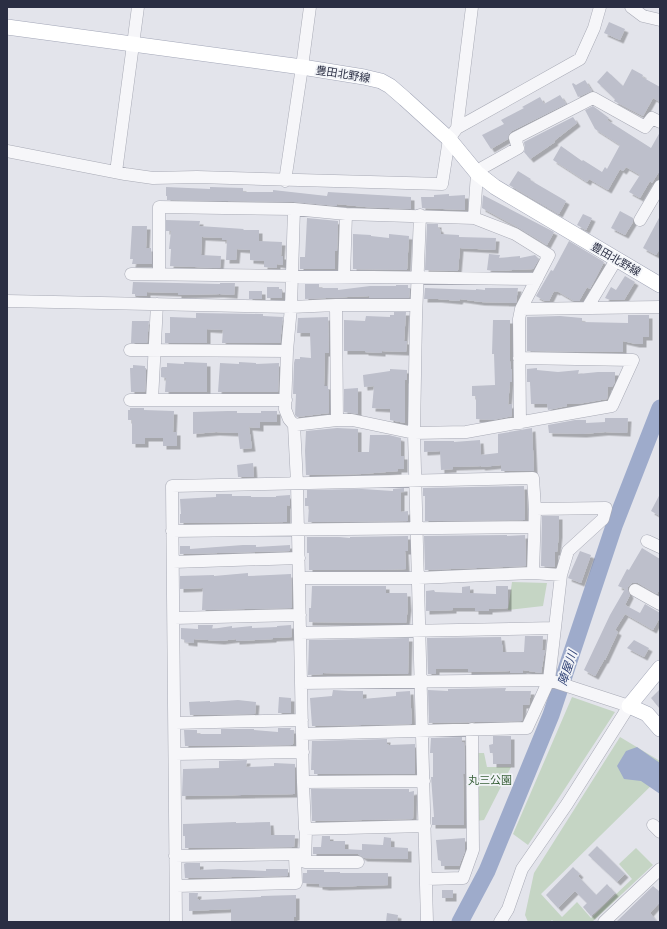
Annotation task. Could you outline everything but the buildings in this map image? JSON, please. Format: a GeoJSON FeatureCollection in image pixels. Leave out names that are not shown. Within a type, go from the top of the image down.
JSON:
{"type":"FeatureCollection","features":[{"type":"Feature","properties":{"kind":"main road","name":"豊田北野線"},"geometry":{"type":"LineString","coordinates":[[7,27],[302,67],[364,76],[380,81],[390,86],[405,99],[453,134],[479,171],[495,188],[660,285]]}},
{"type":"Feature","properties":{"kind":"main road"},"geometry":{"type":"LineString","coordinates":[[660,668],[629,706],[647,714],[660,729]]}},
{"type":"Feature","properties":{"kind":"street"},"geometry":{"type":"LineString","coordinates":[[116,172],[138,7]]}},
{"type":"Feature","properties":{"kind":"street"},"geometry":{"type":"LineString","coordinates":[[285,181],[310,7]]}},
{"type":"Feature","properties":{"kind":"street"},"geometry":{"type":"LineString","coordinates":[[7,151],[153,178],[197,177],[285,181],[442,184],[453,134],[472,7]]}},
{"type":"Feature","properties":{"kind":"street"},"geometry":{"type":"LineString","coordinates":[[453,134],[580,59],[594,28],[600,7]]}},
{"type":"Feature","properties":{"kind":"street"},"geometry":{"type":"LineString","coordinates":[[631,7],[643,16],[660,20]]}},
{"type":"Feature","properties":{"kind":"street"},"geometry":{"type":"LineString","coordinates":[[474,218],[479,171],[518,148],[515,138],[593,98],[645,127],[652,118],[660,122]]}},
{"type":"Feature","properties":{"kind":"street"},"geometry":{"type":"LineString","coordinates":[[640,220],[660,186]]}},
{"type":"Feature","properties":{"kind":"street"},"geometry":{"type":"LineString","coordinates":[[159,274],[159,207],[294,209],[346,214],[420,215],[474,218],[515,234],[549,255],[521,309],[519,319],[520,423]]}},
{"type":"Feature","properties":{"kind":"street"},"geometry":{"type":"LineString","coordinates":[[176,886],[296,883],[300,854],[306,829],[302,752],[297,483],[294,425],[289,419],[285,409],[287,351],[291,307],[294,209]]}},
{"type":"Feature","properties":{"kind":"street"},"geometry":{"type":"LineString","coordinates":[[344,276],[346,214]]}},
{"type":"Feature","properties":{"kind":"street"},"geometry":{"type":"LineString","coordinates":[[420,215],[416,305],[414,433],[428,922]]}},
{"type":"Feature","properties":{"kind":"street"},"geometry":{"type":"LineString","coordinates":[[587,308],[616,260]]}},
{"type":"Feature","properties":{"kind":"street"},"geometry":{"type":"LineString","coordinates":[[131,274],[537,279]]}},
{"type":"Feature","properties":{"kind":"street"},"geometry":{"type":"LineString","coordinates":[[7,301],[291,307],[336,305],[416,305]]}},
{"type":"Feature","properties":{"kind":"street"},"geometry":{"type":"LineString","coordinates":[[152,400],[157,304]]}},
{"type":"Feature","properties":{"kind":"street"},"geometry":{"type":"LineString","coordinates":[[336,305],[337,420]]}},
{"type":"Feature","properties":{"kind":"street"},"geometry":{"type":"LineString","coordinates":[[521,309],[660,307]]}},
{"type":"Feature","properties":{"kind":"street"},"geometry":{"type":"LineString","coordinates":[[130,350],[287,351]]}},
{"type":"Feature","properties":{"kind":"street"},"geometry":{"type":"LineString","coordinates":[[294,425],[337,420],[352,420],[414,433],[466,432],[612,406],[633,360],[519,358]]}},
{"type":"Feature","properties":{"kind":"street"},"geometry":{"type":"LineString","coordinates":[[130,400],[286,400]]}},
{"type":"Feature","properties":{"kind":"street"},"geometry":{"type":"LineString","coordinates":[[176,922],[172,486],[534,478],[535,509],[533,573]]}},
{"type":"Feature","properties":{"kind":"street"},"geometry":{"type":"LineString","coordinates":[[302,734],[527,728],[553,681],[555,628],[561,575],[568,551],[603,519],[606,508],[535,509]]}},
{"type":"Feature","properties":{"kind":"street"},"geometry":{"type":"LineString","coordinates":[[172,531],[534,527]]}},
{"type":"Feature","properties":{"kind":"street"},"geometry":{"type":"LineString","coordinates":[[647,541],[660,547]]}},
{"type":"Feature","properties":{"kind":"street"},"geometry":{"type":"LineString","coordinates":[[173,562],[299,558]]}},
{"type":"Feature","properties":{"kind":"street"},"geometry":{"type":"LineString","coordinates":[[299,578],[418,578],[533,573],[561,575]]}},
{"type":"Feature","properties":{"kind":"street"},"geometry":{"type":"LineString","coordinates":[[635,590],[660,604]]}},
{"type":"Feature","properties":{"kind":"street"},"geometry":{"type":"LineString","coordinates":[[174,618],[300,616]]}},
{"type":"Feature","properties":{"kind":"street"},"geometry":{"type":"LineString","coordinates":[[300,634],[555,628]]}},
{"type":"Feature","properties":{"kind":"street"},"geometry":{"type":"LineString","coordinates":[[301,683],[553,681],[629,706],[567,804],[522,869],[508,909],[500,922]]}},
{"type":"Feature","properties":{"kind":"street"},"geometry":{"type":"LineString","coordinates":[[175,723],[302,720]]}},
{"type":"Feature","properties":{"kind":"street"},"geometry":{"type":"LineString","coordinates":[[427,879],[463,878],[473,850],[472,729]]}},
{"type":"Feature","properties":{"kind":"street"},"geometry":{"type":"LineString","coordinates":[[175,754],[302,752]]}},
{"type":"Feature","properties":{"kind":"street"},"geometry":{"type":"LineString","coordinates":[[303,782],[424,781]]}},
{"type":"Feature","properties":{"kind":"street"},"geometry":{"type":"LineString","coordinates":[[306,829],[425,826]]}},
{"type":"Feature","properties":{"kind":"street"},"geometry":{"type":"LineString","coordinates":[[175,856],[300,854]]}},
{"type":"Feature","properties":{"kind":"street"},"geometry":{"type":"LineString","coordinates":[[300,854],[305,862],[358,862]]}},
{"type":"Feature","properties":{"kind":"street"},"geometry":{"type":"LineString","coordinates":[[604,922],[660,869]]}},
{"type":"Feature","properties":{"kind":"green space"},"geometry":{"type":"Polygon","coordinates":[[[512,582],[547,583],[543,606],[508,610],[512,582]]]}},
{"type":"Feature","properties":{"kind":"green space"},"geometry":{"type":"Polygon","coordinates":[[[572,697],[615,712],[528,845],[513,834],[572,697]]]}},
{"type":"Feature","properties":{"kind":"green space"},"geometry":{"type":"Polygon","coordinates":[[[620,737],[660,761],[660,777],[541,894],[562,917],[577,902],[591,918],[632,879],[619,864],[636,848],[653,865],[592,922],[554,922],[552,920],[550,922],[528,922],[525,915],[534,873],[620,737]]]}},
{"type":"Feature","properties":{"kind":"green space","name":"丸三公園"},"geometry":{"type":"Polygon","coordinates":[[[477,753],[484,753],[487,767],[511,767],[484,820],[476,821],[477,753]]]}},
{"type":"Feature","properties":{"kind":"water"},"geometry":{"type":"Polygon","coordinates":[[[637,747],[660,763],[660,794],[641,781],[624,779],[617,766],[626,751],[637,747]]]}},
{"type":"Feature","properties":{"kind":"waterway","name":"陣屋川"},"geometry":{"type":"LineString","coordinates":[[460,922],[487,871],[551,715],[614,526],[660,408]]}}]}
